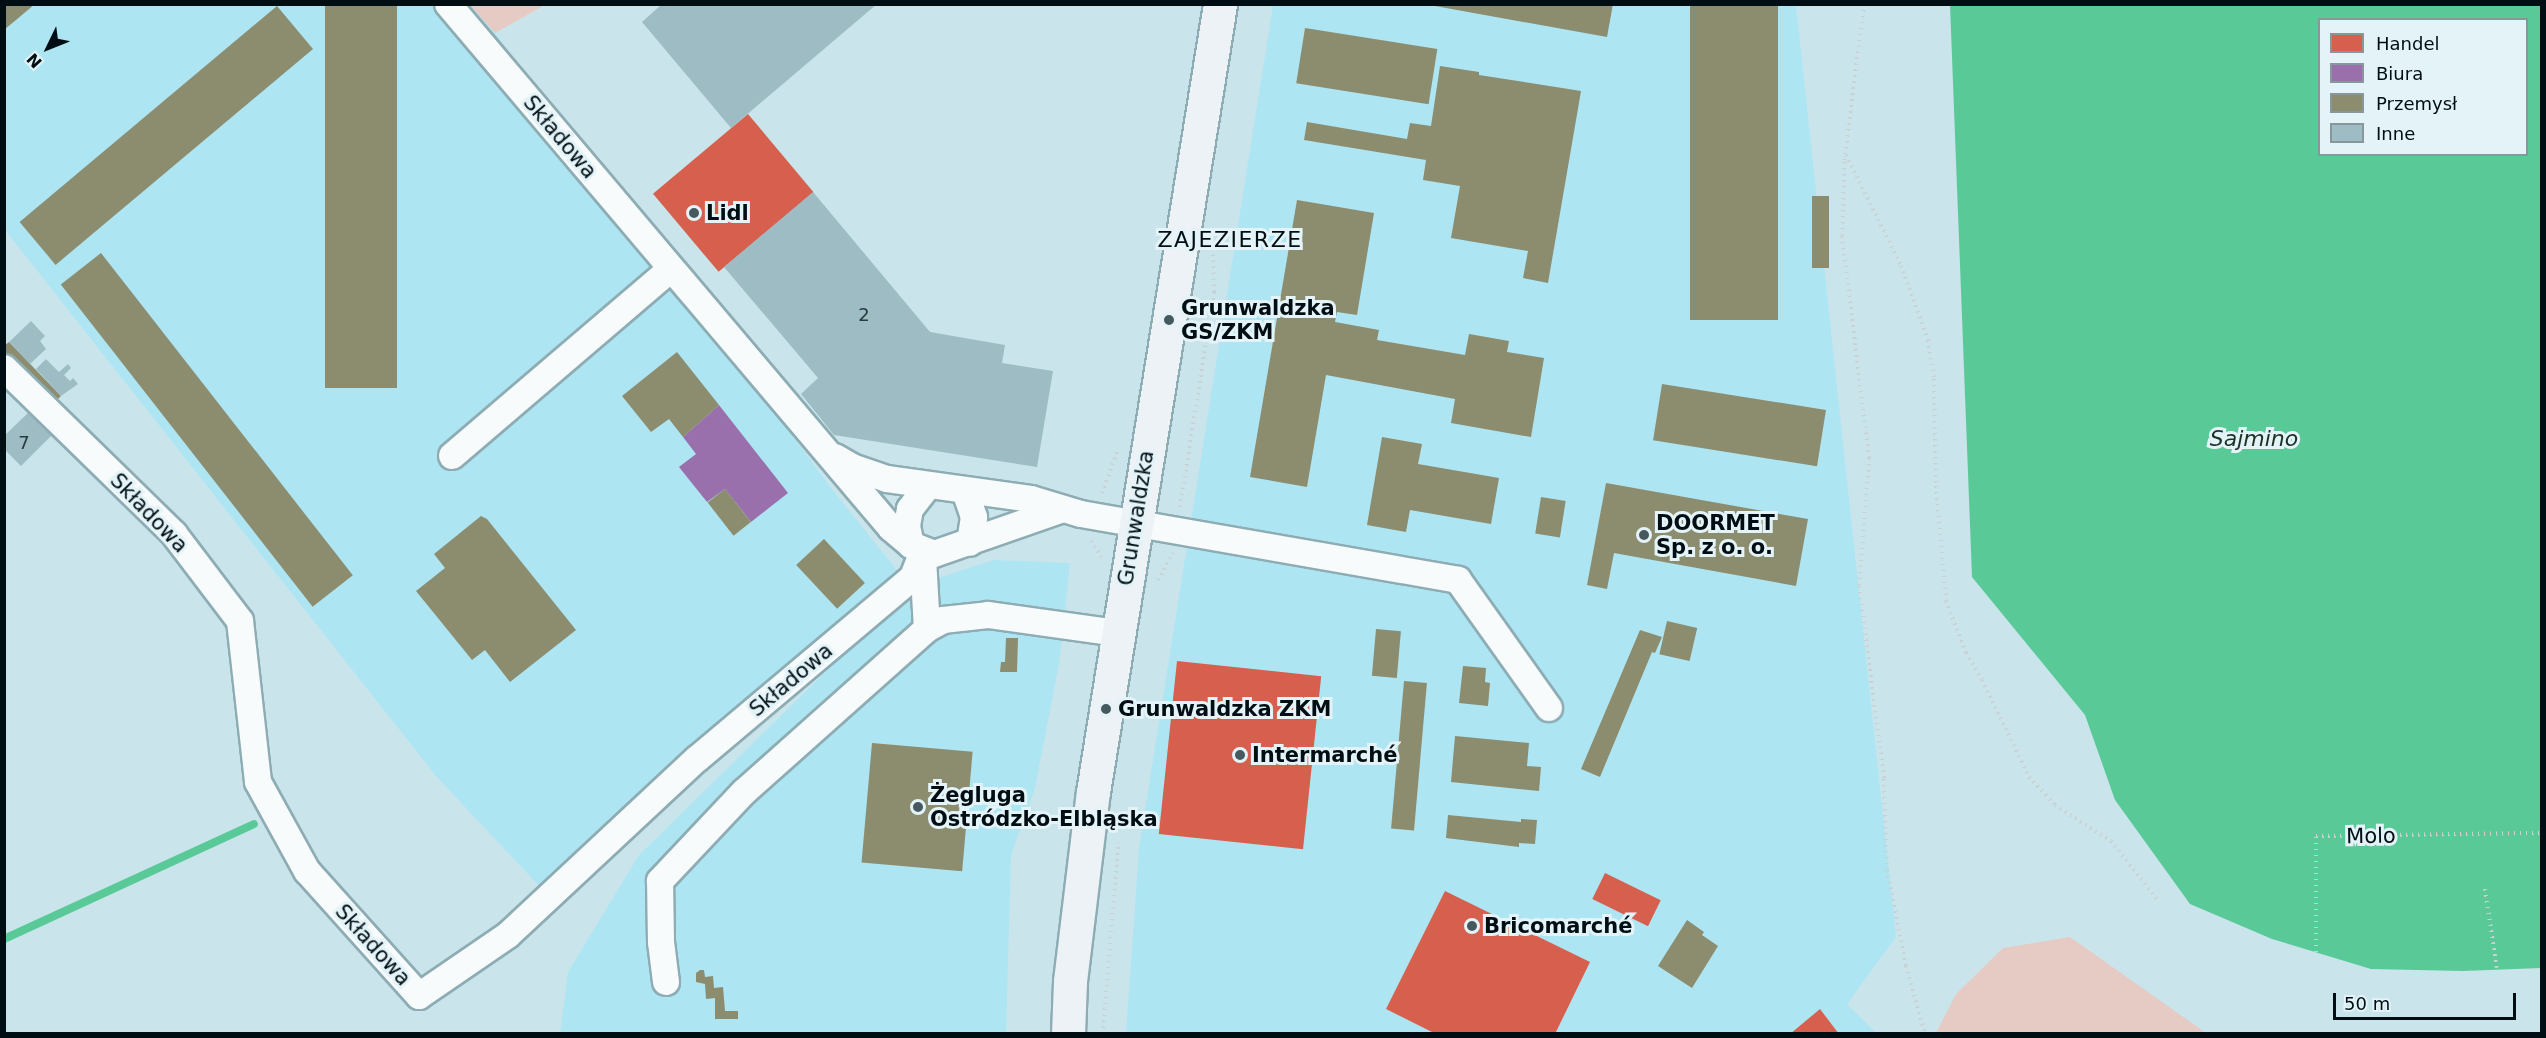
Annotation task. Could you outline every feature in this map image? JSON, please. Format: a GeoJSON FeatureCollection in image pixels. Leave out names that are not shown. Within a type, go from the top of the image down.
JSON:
{"type":"FeatureCollection","features":[{"type":"Feature","properties":{"kind":"main road","name":"Grunwaldzka"},"geometry":{"type":"LineString","coordinates":[[1068,1034],[1071,981],[1090,812],[1220,4]]}},
{"type":"Feature","properties":{"kind":"street","name":"Składowa"},"geometry":{"type":"LineString","coordinates":[[448,4],[822,450],[891,528],[917,548]]}},
{"type":"Feature","properties":{"kind":"street"},"geometry":{"type":"LineString","coordinates":[[452,456],[672,269]]}},
{"type":"Feature","properties":{"kind":"street","name":"Składowa"},"geometry":{"type":"LineString","coordinates":[[4,368],[174,534],[240,621],[258,782],[307,871],[419,996],[508,935],[697,759],[913,577],[917,548],[907,526],[910,509],[928,486]]}},
{"type":"Feature","properties":{"kind":"street","name":"Składowa"},"geometry":{"type":"LineString","coordinates":[[822,450],[852,467],[869,473],[928,486],[1031,499],[1060,510],[1458,580],[1549,708]]}},
{"type":"Feature","properties":{"kind":"street"},"geometry":{"type":"LineString","coordinates":[[965,491],[974,517],[970,543]]}},
{"type":"Feature","properties":{"kind":"street"},"geometry":{"type":"LineString","coordinates":[[927,629],[917,548],[934,554],[1060,510]]}},
{"type":"Feature","properties":{"kind":"street"},"geometry":{"type":"LineString","coordinates":[[666,982],[661,942],[660,881],[744,792],[927,629],[943,620],[988,615],[1118,633]]}},
{"type":"Feature","properties":{"kind":"path"},"geometry":{"type":"LineString","coordinates":[[1864,4],[1845,154],[1842,236],[1869,458],[1859,586],[1884,779],[1887,870],[1904,956],[1925,1034]]}},
{"type":"Feature","properties":{"kind":"path"},"geometry":{"type":"LineString","coordinates":[[1845,154],[1901,266],[1928,340],[1934,379],[1935,476],[1946,601],[1966,653],[1982,680],[2029,777],[2055,805],[2110,841],[2157,899]]}},
{"type":"Feature","properties":{"kind":"path","name":"Molo"},"geometry":{"type":"LineString","coordinates":[[2316,952],[2316,836],[2541,833]]}},
{"type":"Feature","properties":{"kind":"path"},"geometry":{"type":"LineString","coordinates":[[2485,889],[2497,969]]}},
{"type":"Feature","properties":{"kind":"shaded area"},"geometry":{"type":"Polygon","coordinates":[[[5,5],[470,5],[495,33],[831,488],[903,578],[541,888],[436,776],[5,230],[5,5]]]}},
{"type":"Feature","properties":{"kind":"shaded area"},"geometry":{"type":"Polygon","coordinates":[[[470,5],[545,5],[495,33],[470,5]]]}},
{"type":"Feature","properties":{"kind":"shaded area"},"geometry":{"type":"Polygon","coordinates":[[[1273,5],[1796,5],[1896,937],[1847,1004],[1876,1033],[1126,1034],[1139,848],[1273,5]]]}},
{"type":"Feature","properties":{"kind":"shaded area"},"geometry":{"type":"Polygon","coordinates":[[[994,560],[1070,563],[1059,664],[1035,788],[1011,855],[1006,1033],[560,1034],[568,972],[639,855],[913,586],[994,560]]]}},
{"type":"Feature","properties":{"kind":"shaded area"},"geometry":{"type":"Polygon","coordinates":[[[2070,937],[2206,1033],[1936,1033],[1956,994],[2003,948],[2070,937]]]}},
{"type":"Feature","properties":{"kind":"water","name":"Sajmino"},"geometry":{"type":"Polygon","coordinates":[[[1950,5],[2541,5],[2541,968],[2463,971],[2371,969],[2272,939],[2190,904],[2115,800],[2085,715],[1972,577],[1950,5]]]}},
{"type":"Feature","properties":{"kind":"building: Handel"},"geometry":{"type":"Polygon","coordinates":[[[748,114],[814,192],[719,272],[653,194],[748,114]]]}},
{"type":"Feature","properties":{"kind":"building: Handel","name":"Intermarché"},"geometry":{"type":"Polygon","coordinates":[[[1177,661],[1321,676],[1303,849],[1159,834],[1177,661]]]}},
{"type":"Feature","properties":{"kind":"building: Handel"},"geometry":{"type":"Polygon","coordinates":[[[1605,873],[1661,900],[1648,926],[1592,899],[1605,873]]]}},
{"type":"Feature","properties":{"kind":"building: Handel","name":"Bricomarché"},"geometry":{"type":"Polygon","coordinates":[[[1445,891],[1590,962],[1555,1034],[1436,1034],[1386,1009],[1445,891]]]}},
{"type":"Feature","properties":{"kind":"building: Handel"},"geometry":{"type":"Polygon","coordinates":[[[1820,1009],[1839,1034],[1790,1034],[1820,1009]]]}},
{"type":"Feature","properties":{"kind":"building: Biura"},"geometry":{"type":"Polygon","coordinates":[[[719,405],[788,493],[751,522],[725,489],[707,502],[679,467],[696,454],[683,437],[719,405]]]}},
{"type":"Feature","properties":{"kind":"building: Przemysł"},"geometry":{"type":"Polygon","coordinates":[[[4,4],[35,4],[4,30],[4,4]]]}},
{"type":"Feature","properties":{"kind":"building: Przemysł"},"geometry":{"type":"Polygon","coordinates":[[[325,4],[397,4],[397,388],[325,388],[325,4]]]}},
{"type":"Feature","properties":{"kind":"building: Przemysł"},"geometry":{"type":"Polygon","coordinates":[[[1424,4],[1613,4],[1607,37],[1424,4]]]}},
{"type":"Feature","properties":{"kind":"building: Przemysł"},"geometry":{"type":"Polygon","coordinates":[[[1690,4],[1778,4],[1778,320],[1690,320],[1690,4]]]}},
{"type":"Feature","properties":{"kind":"building: Przemysł"},"geometry":{"type":"Polygon","coordinates":[[[277,6],[313,49],[56,265],[20,222],[277,6]]]}},
{"type":"Feature","properties":{"kind":"building: Przemysł"},"geometry":{"type":"Polygon","coordinates":[[[1305,28],[1437,49],[1429,104],[1296,83],[1305,28]]]}},
{"type":"Feature","properties":{"kind":"building: Przemysł"},"geometry":{"type":"Polygon","coordinates":[[[1440,66],[1479,72],[1479,75],[1581,91],[1548,283],[1523,278],[1528,251],[1451,238],[1460,186],[1423,180],[1426,160],[1304,140],[1307,122],[1407,139],[1410,123],[1431,126],[1440,66]]]}},
{"type":"Feature","properties":{"kind":"building: Przemysł"},"geometry":{"type":"Polygon","coordinates":[[[1812,196],[1829,196],[1829,268],[1812,268],[1812,196]]]}},
{"type":"Feature","properties":{"kind":"building: Przemysł"},"geometry":{"type":"Polygon","coordinates":[[[1297,200],[1374,213],[1357,315],[1337,312],[1335,322],[1379,330],[1377,340],[1465,355],[1469,334],[1509,341],[1507,352],[1544,358],[1531,437],[1451,423],[1455,399],[1326,375],[1307,487],[1250,477],[1297,200]]]}},
{"type":"Feature","properties":{"kind":"building: Przemysł"},"geometry":{"type":"Polygon","coordinates":[[[101,253],[353,575],[313,607],[61,284],[101,253]]]}},
{"type":"Feature","properties":{"kind":"building: Przemysł"},"geometry":{"type":"Polygon","coordinates":[[[9,342],[61,396],[51,406],[4,358],[4,346],[9,342]]]}},
{"type":"Feature","properties":{"kind":"building: Przemysł"},"geometry":{"type":"Polygon","coordinates":[[[677,352],[719,405],[683,437],[669,419],[651,432],[622,396],[677,352]]]}},
{"type":"Feature","properties":{"kind":"building: Przemysł"},"geometry":{"type":"Polygon","coordinates":[[[1662,384],[1826,410],[1817,466],[1653,440],[1662,384]]]}},
{"type":"Feature","properties":{"kind":"building: Przemysł"},"geometry":{"type":"Polygon","coordinates":[[[1382,437],[1422,444],[1418,464],[1499,478],[1491,524],[1410,510],[1406,532],[1367,525],[1382,437]]]}},
{"type":"Feature","properties":{"kind":"building: Przemysł"},"geometry":{"type":"Polygon","coordinates":[[[1606,483],[1808,519],[1796,586],[1614,553],[1607,589],[1587,585],[1606,483]]]}},
{"type":"Feature","properties":{"kind":"building: Przemysł"},"geometry":{"type":"Polygon","coordinates":[[[725,489],[751,522],[734,536],[708,503],[725,489]]]}},
{"type":"Feature","properties":{"kind":"building: Przemysł"},"geometry":{"type":"Polygon","coordinates":[[[1541,497],[1566,501],[1560,537],[1535,534],[1541,497]]]}},
{"type":"Feature","properties":{"kind":"building: Przemysł"},"geometry":{"type":"Polygon","coordinates":[[[481,516],[487,519],[576,630],[510,682],[485,650],[472,660],[416,591],[445,568],[434,554],[481,516]]]}},
{"type":"Feature","properties":{"kind":"building: Przemysł"},"geometry":{"type":"Polygon","coordinates":[[[824,539],[865,583],[837,609],[796,565],[824,539]]]}},
{"type":"Feature","properties":{"kind":"building: Przemysł"},"geometry":{"type":"Polygon","coordinates":[[[1667,621],[1697,628],[1690,661],[1659,654],[1667,621]]]}},
{"type":"Feature","properties":{"kind":"building: Przemysł"},"geometry":{"type":"Polygon","coordinates":[[[1376,629],[1401,631],[1397,678],[1372,676],[1376,629]]]}},
{"type":"Feature","properties":{"kind":"building: Przemysł"},"geometry":{"type":"Polygon","coordinates":[[[1640,630],[1662,637],[1655,653],[1652,652],[1600,777],[1581,769],[1640,630]]]}},
{"type":"Feature","properties":{"kind":"building: Przemysł"},"geometry":{"type":"Polygon","coordinates":[[[1006,638],[1018,638],[1017,672],[1000,672],[1001,662],[1005,662],[1006,638]]]}},
{"type":"Feature","properties":{"kind":"building: Przemysł"},"geometry":{"type":"Polygon","coordinates":[[[1463,666],[1486,668],[1485,682],[1490,683],[1488,706],[1459,703],[1463,666]]]}},
{"type":"Feature","properties":{"kind":"building: Przemysł"},"geometry":{"type":"Polygon","coordinates":[[[1404,681],[1427,683],[1414,830],[1391,828],[1404,681]]]}},
{"type":"Feature","properties":{"kind":"building: Przemysł"},"geometry":{"type":"Polygon","coordinates":[[[1455,736],[1529,743],[1527,766],[1541,767],[1539,791],[1451,782],[1455,736]]]}},
{"type":"Feature","properties":{"kind":"building: Przemysł","name":"Żegluga Ostródzko-Elbląska"},"geometry":{"type":"Polygon","coordinates":[[[872,743],[973,752],[962,871],[862,863],[872,743]]]}},
{"type":"Feature","properties":{"kind":"building: Przemysł"},"geometry":{"type":"Polygon","coordinates":[[[1448,815],[1521,822],[1521,819],[1537,820],[1535,844],[1519,843],[1519,847],[1446,838],[1448,815]]]}},
{"type":"Feature","properties":{"kind":"building: Przemysł"},"geometry":{"type":"Polygon","coordinates":[[[1687,920],[1704,932],[1702,935],[1718,946],[1692,988],[1658,966],[1687,920]]]}},
{"type":"Feature","properties":{"kind":"building: Przemysł"},"geometry":{"type":"Polygon","coordinates":[[[704,970],[705,977],[713,976],[714,988],[723,987],[725,1011],[738,1011],[738,1019],[715,1019],[715,998],[706,999],[705,984],[696,982],[696,973],[704,970]]]}},
{"type":"Feature","properties":{"kind":"building: Inne"},"geometry":{"type":"Polygon","coordinates":[[[662,4],[877,4],[731,128],[642,22],[662,4]]]}},
{"type":"Feature","properties":{"kind":"building: Inne"},"geometry":{"type":"Polygon","coordinates":[[[813,192],[930,332],[1005,345],[1002,363],[1053,371],[1037,467],[834,435],[801,394],[818,378],[724,267],[813,192]]]}},
{"type":"Feature","properties":{"kind":"building: Inne"},"geometry":{"type":"Polygon","coordinates":[[[31,321],[45,336],[40,341],[46,349],[30,364],[9,342],[31,321]]]}},
{"type":"Feature","properties":{"kind":"building: Inne"},"geometry":{"type":"Polygon","coordinates":[[[46,359],[59,372],[68,364],[71,368],[64,375],[70,381],[73,378],[78,384],[61,396],[36,369],[46,359]]]}},
{"type":"Feature","properties":{"kind":"building: Inne"},"geometry":{"type":"Polygon","coordinates":[[[29,412],[52,435],[21,466],[4,449],[4,436],[29,412]]]}},
{"type":"Feature","properties":{"kind":"waterway"},"geometry":{"type":"LineString","coordinates":[[4,939],[254,824]]}},
{"type":"Feature","properties":{"kind":"place","name":"Lidl"},"geometry":{"type":"Point","coordinates":[694,213]}},
{"type":"Feature","properties":{"kind":"place","name":"Grunwaldzka GS/ZKM"},"geometry":{"type":"Point","coordinates":[1169,320]}},
{"type":"Feature","properties":{"kind":"place","name":"DOORMET Sp. z o. o."},"geometry":{"type":"Point","coordinates":[1644,535]}},
{"type":"Feature","properties":{"kind":"place","name":"Grunwaldzka ZKM"},"geometry":{"type":"Point","coordinates":[1106,709]}},
{"type":"Feature","properties":{"kind":"place","name":"Intermarché"},"geometry":{"type":"Point","coordinates":[1240,755]}},
{"type":"Feature","properties":{"kind":"place","name":"Żegluga Ostródzko-Elbląska"},"geometry":{"type":"Point","coordinates":[918,807]}},
{"type":"Feature","properties":{"kind":"place","name":"Bricomarché"},"geometry":{"type":"Point","coordinates":[1472,926]}},
{"type":"Feature","properties":{"kind":"district","name":"ZAJEZIERZE"},"geometry":{"type":"Point","coordinates":[1230,240]}}]}
